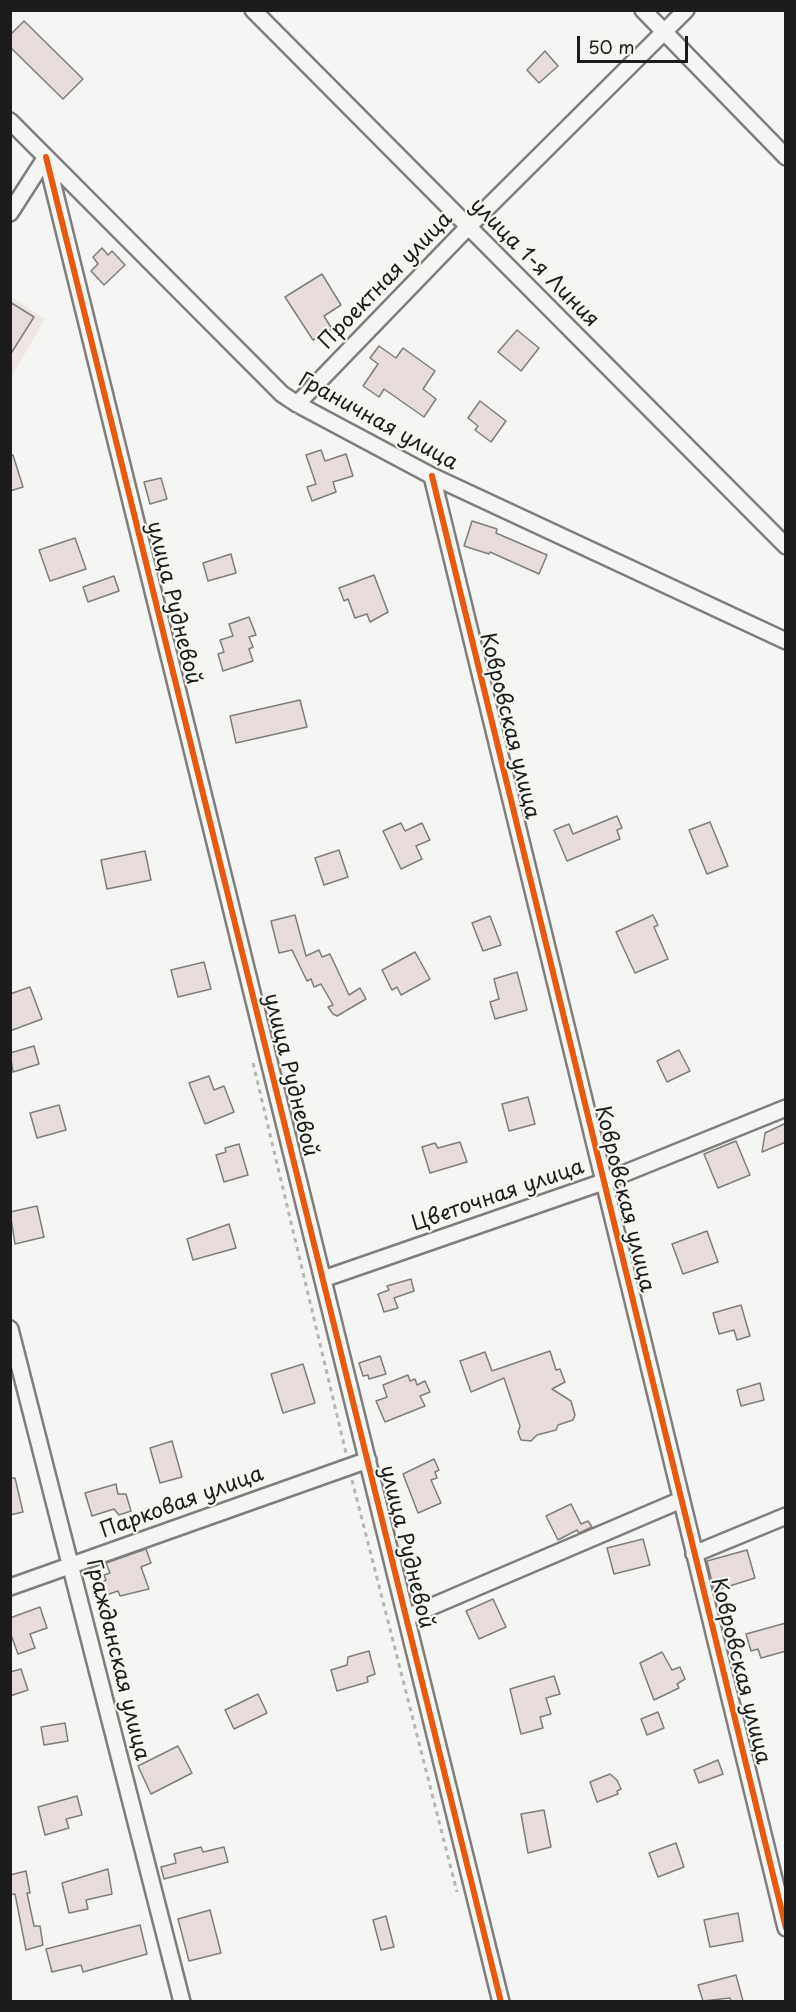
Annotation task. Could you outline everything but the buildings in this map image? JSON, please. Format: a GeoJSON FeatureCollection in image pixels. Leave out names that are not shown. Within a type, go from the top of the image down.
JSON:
{"type":"FeatureCollection","features":[{"type":"Feature","properties":{"kind":"street","name":"улица 1-я Линия"},"geometry":{"type":"LineString","coordinates":[[253,10],[786,546]]}},
{"type":"Feature","properties":{"kind":"street"},"geometry":{"type":"LineString","coordinates":[[643,10],[786,157]]}},
{"type":"Feature","properties":{"kind":"street","name":"Проектная улица"},"geometry":{"type":"LineString","coordinates":[[297,405],[468,227],[686,10]]}},
{"type":"Feature","properties":{"kind":"street","name":"Граничная улица"},"geometry":{"type":"LineString","coordinates":[[10,121],[282,394],[297,405],[432,476],[786,641]]}},
{"type":"Feature","properties":{"kind":"street"},"geometry":{"type":"LineString","coordinates":[[10,213],[46,157]]}},
{"type":"Feature","properties":{"kind":"street","name":"улица Рудневой"},"geometry":{"type":"LineString","coordinates":[[46,157],[501,2001]]}},
{"type":"Feature","properties":{"kind":"street","name":"Ковровская улица"},"geometry":{"type":"LineString","coordinates":[[432,476],[786,1928]]}},
{"type":"Feature","properties":{"kind":"street","name":"Цветочная улица"},"geometry":{"type":"LineString","coordinates":[[323,1279],[603,1182],[786,1107]]}},
{"type":"Feature","properties":{"kind":"street","name":"Гражданская улица"},"geometry":{"type":"LineString","coordinates":[[10,1329],[182,2001]]}},
{"type":"Feature","properties":{"kind":"street","name":"Парковая улица"},"geometry":{"type":"LineString","coordinates":[[10,1587],[368,1460]]}},
{"type":"Feature","properties":{"kind":"street"},"geometry":{"type":"LineString","coordinates":[[406,1617],[681,1500]]}},
{"type":"Feature","properties":{"kind":"street"},"geometry":{"type":"LineString","coordinates":[[694,1554],[786,1516]]}},
{"type":"Feature","properties":{"kind":"path"},"geometry":{"type":"LineString","coordinates":[[349,1467],[458,1897]]}},
{"type":"Feature","properties":{"kind":"shaded area"},"geometry":{"type":"Polygon","coordinates":[[[10,296],[45,319],[12,376],[10,376],[10,296]]]}},
{"type":"Feature","properties":{"kind":"cycle path"},"geometry":{"type":"LineString","coordinates":[[46,157],[501,2002]]}},
{"type":"Feature","properties":{"kind":"cycle path"},"geometry":{"type":"LineString","coordinates":[[432,476],[786,1928]]}}]}
